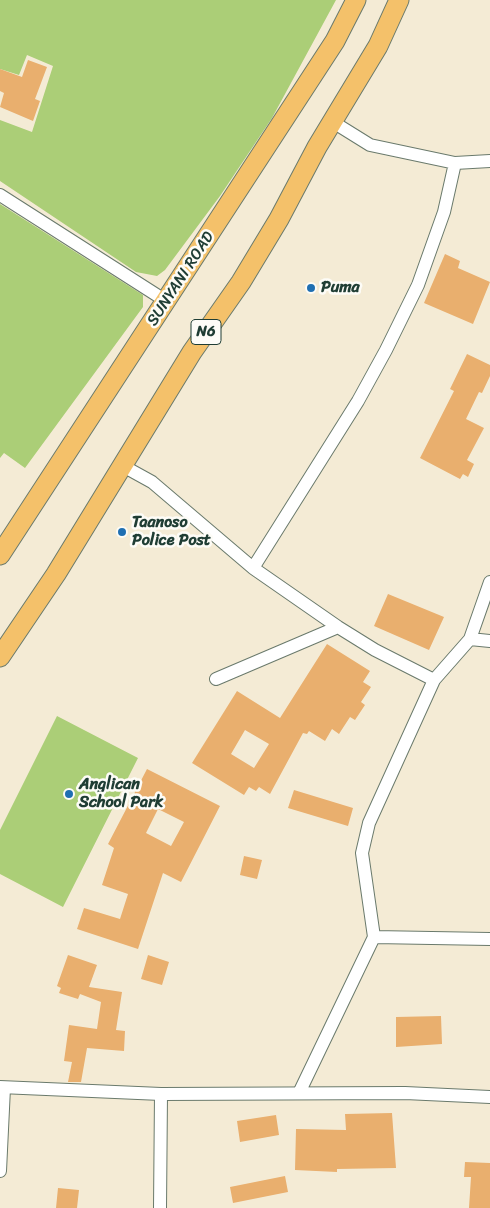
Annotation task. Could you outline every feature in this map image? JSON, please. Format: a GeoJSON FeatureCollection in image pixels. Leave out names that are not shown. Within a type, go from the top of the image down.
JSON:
{"type":"FeatureCollection","features":[{"type":"Feature","properties":{"kind":"main road","name":"SUNYANI ROAD"},"geometry":{"type":"LineString","coordinates":[[0,555],[335,42],[356,0]]}},
{"type":"Feature","properties":{"kind":"main road","name":"N6"},"geometry":{"type":"LineString","coordinates":[[0,657],[56,574],[192,352],[246,274],[378,46],[399,0]]}},
{"type":"Feature","properties":{"kind":"street"},"geometry":{"type":"LineString","coordinates":[[333,122],[370,145],[455,163],[490,161]]}},
{"type":"Feature","properties":{"kind":"street"},"geometry":{"type":"LineString","coordinates":[[253,568],[358,402],[386,350],[418,285],[444,212],[455,163]]}},
{"type":"Feature","properties":{"kind":"street"},"geometry":{"type":"LineString","coordinates":[[0,196],[166,301]]}},
{"type":"Feature","properties":{"kind":"street"},"geometry":{"type":"LineString","coordinates":[[123,466],[152,482],[253,568],[375,650],[434,680]]}},
{"type":"Feature","properties":{"kind":"street"},"geometry":{"type":"LineString","coordinates":[[299,1094],[374,937],[362,853],[369,823],[434,680],[470,639],[490,582]]}},
{"type":"Feature","properties":{"kind":"street"},"geometry":{"type":"LineString","coordinates":[[216,678],[338,626]]}},
{"type":"Feature","properties":{"kind":"street"},"geometry":{"type":"LineString","coordinates":[[470,639],[490,641]]}},
{"type":"Feature","properties":{"kind":"street"},"geometry":{"type":"LineString","coordinates":[[374,937],[490,939]]}},
{"type":"Feature","properties":{"kind":"street"},"geometry":{"type":"LineString","coordinates":[[0,1171],[2,1088],[160,1094],[405,1093],[490,1097]]}},
{"type":"Feature","properties":{"kind":"street"},"geometry":{"type":"LineString","coordinates":[[160,1094],[160,1208]]}},
{"type":"Feature","properties":{"kind":"green space"},"geometry":{"type":"Polygon","coordinates":[[[0,0],[336,0],[272,118],[220,196],[165,270],[157,276],[136,272],[0,181],[0,120],[32,132],[53,66],[27,55],[19,75],[0,69],[0,0]]]}},
{"type":"Feature","properties":{"kind":"green space"},"geometry":{"type":"Polygon","coordinates":[[[0,204],[143,295],[143,307],[25,468],[4,453],[0,458],[0,204]]]}},
{"type":"Feature","properties":{"kind":"green space","name":"Anglican School Park"},"geometry":{"type":"Polygon","coordinates":[[[57,716],[138,758],[63,907],[0,874],[0,830],[57,716]]]}},
{"type":"Feature","properties":{"kind":"building"},"geometry":{"type":"Polygon","coordinates":[[[28,60],[47,67],[35,99],[40,101],[33,121],[0,107],[4,93],[0,91],[0,69],[22,77],[28,60]]]}},
{"type":"Feature","properties":{"kind":"building"},"geometry":{"type":"Polygon","coordinates":[[[445,254],[460,261],[458,268],[490,282],[473,324],[424,303],[445,254]]]}},
{"type":"Feature","properties":{"kind":"building"},"geometry":{"type":"Polygon","coordinates":[[[467,354],[490,365],[490,376],[482,393],[479,392],[466,419],[484,428],[467,460],[474,464],[468,477],[463,474],[460,479],[420,458],[454,391],[450,389],[467,354]]]}},
{"type":"Feature","properties":{"kind":"building"},"geometry":{"type":"Polygon","coordinates":[[[388,594],[444,617],[429,650],[374,626],[388,594]]]}},
{"type":"Feature","properties":{"kind":"building"},"geometry":{"type":"Polygon","coordinates":[[[327,644],[370,671],[363,682],[371,687],[361,702],[365,705],[355,720],[350,717],[339,734],[332,729],[325,741],[309,731],[307,734],[303,733],[270,794],[259,787],[256,791],[249,787],[244,795],[192,763],[237,691],[280,718],[327,644]],[[245,730],[231,754],[254,768],[269,744],[245,730]]]}},
{"type":"Feature","properties":{"kind":"building"},"geometry":{"type":"Polygon","coordinates":[[[147,769],[220,806],[181,882],[163,873],[138,949],[77,929],[84,908],[120,919],[128,894],[102,885],[114,848],[108,844],[147,769]],[[158,809],[146,833],[171,846],[184,822],[158,809]]]}},
{"type":"Feature","properties":{"kind":"building"},"geometry":{"type":"Polygon","coordinates":[[[294,790],[353,808],[348,826],[288,808],[294,790]]]}},
{"type":"Feature","properties":{"kind":"building"},"geometry":{"type":"Polygon","coordinates":[[[244,856],[262,860],[257,879],[240,875],[244,856]]]}},
{"type":"Feature","properties":{"kind":"building"},"geometry":{"type":"Polygon","coordinates":[[[68,955],[97,965],[89,987],[122,992],[116,1030],[125,1031],[124,1051],[87,1048],[81,1082],[68,1082],[72,1062],[64,1061],[69,1025],[97,1029],[101,1002],[80,994],[78,999],[59,993],[61,988],[57,986],[68,955]]]}},
{"type":"Feature","properties":{"kind":"building"},"geometry":{"type":"Polygon","coordinates":[[[148,955],[169,962],[162,985],[141,979],[148,955]]]}},
{"type":"Feature","properties":{"kind":"building"},"geometry":{"type":"Polygon","coordinates":[[[441,1016],[442,1044],[396,1047],[396,1017],[441,1016]]]}},
{"type":"Feature","properties":{"kind":"building"},"geometry":{"type":"Polygon","coordinates":[[[392,1113],[396,1168],[337,1169],[337,1172],[295,1170],[296,1129],[346,1130],[345,1114],[392,1113]]]}},
{"type":"Feature","properties":{"kind":"building"},"geometry":{"type":"Polygon","coordinates":[[[276,1115],[279,1135],[240,1142],[237,1121],[276,1115]]]}},
{"type":"Feature","properties":{"kind":"building"},"geometry":{"type":"Polygon","coordinates":[[[465,1162],[490,1163],[490,1208],[469,1208],[471,1177],[464,1177],[465,1162]]]}},
{"type":"Feature","properties":{"kind":"building"},"geometry":{"type":"Polygon","coordinates":[[[285,1176],[288,1192],[233,1203],[230,1187],[285,1176]]]}},
{"type":"Feature","properties":{"kind":"building"},"geometry":{"type":"Polygon","coordinates":[[[58,1188],[79,1190],[77,1208],[56,1208],[58,1188]]]}},
{"type":"Feature","properties":{"kind":"place","name":"Puma"},"geometry":{"type":"Point","coordinates":[311,288]}},
{"type":"Feature","properties":{"kind":"place","name":"Taanoso Police Post"},"geometry":{"type":"Point","coordinates":[122,532]}},
{"type":"Feature","properties":{"kind":"place","name":"Anglican School Park"},"geometry":{"type":"Point","coordinates":[69,794]}}]}
